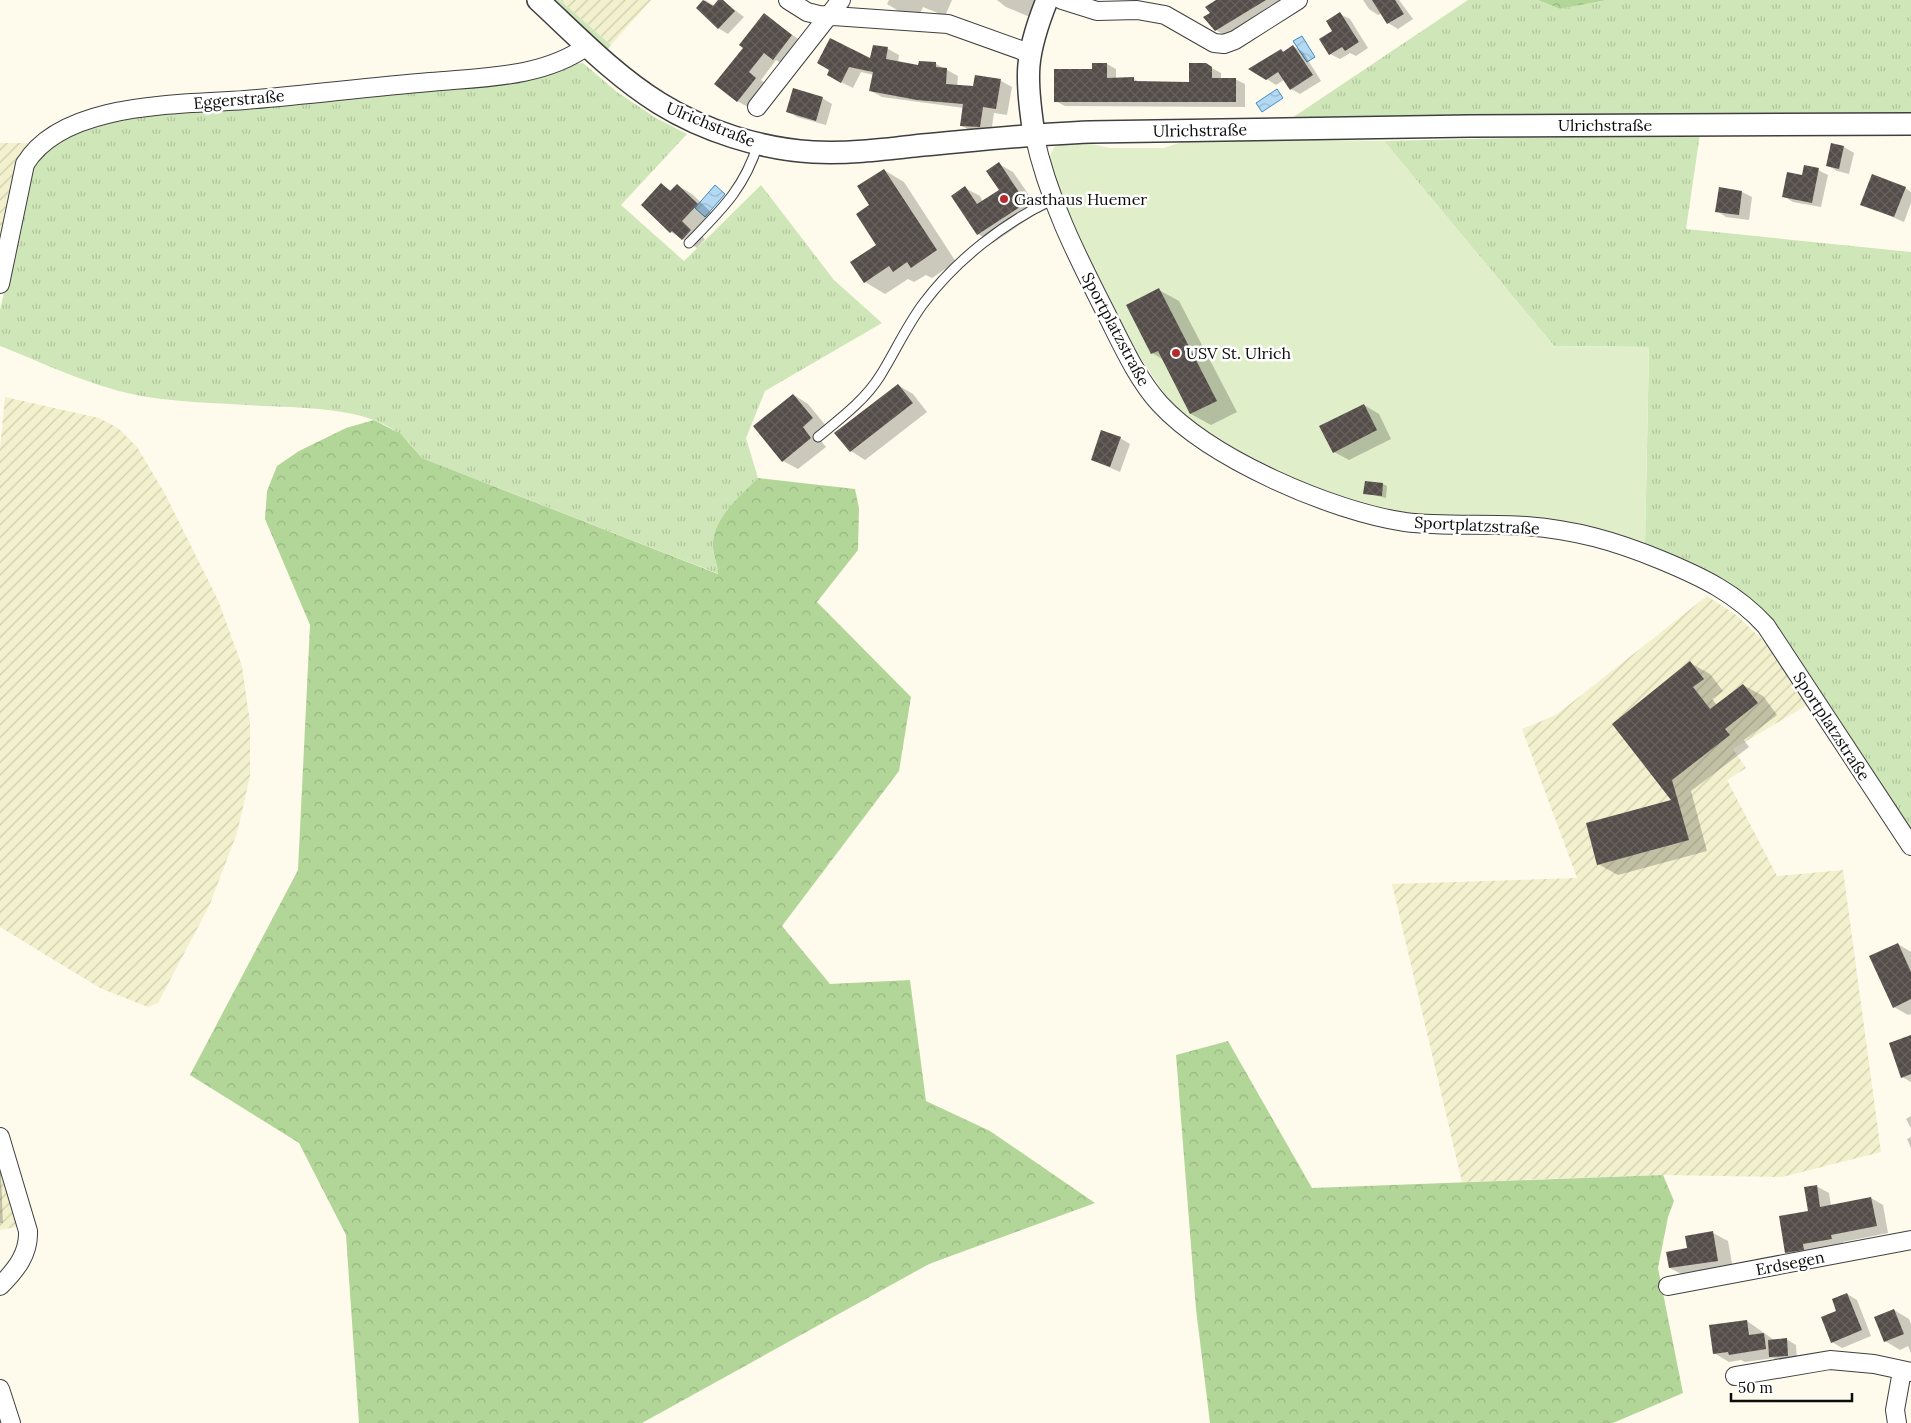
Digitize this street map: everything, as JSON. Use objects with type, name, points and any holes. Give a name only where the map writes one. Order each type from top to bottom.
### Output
[{"type":"street","name":"Ulrichstraße","points":[[538,0],[586,46],[636,88],[661,104],[690,119],[758,144],[813,152],[850,152],[1034,134],[1090,132],[1480,126],[1911,124]]},
{"type":"street","points":[[788,0],[807,12],[828,16],[948,24],[1030,53]]},
{"type":"street","points":[[756,108],[840,0]]},
{"type":"street","points":[[1034,134],[1027,92],[1030,53],[1035,30],[1047,0]]},
{"type":"street","points":[[1062,0],[1097,10],[1137,10],[1165,15],[1214,43],[1224,44],[1235,40],[1298,0]]},
{"type":"street","name":"Eggerstraße","points":[[0,284],[26,164],[34,151],[60,132],[115,113],[155,105],[246,100],[496,76],[565,60],[586,46]]},
{"type":"street","name":"Sportplatzstraße","points":[[1034,134],[1052,200],[1073,248],[1146,387],[1178,421],[1248,467],[1342,507],[1407,522],[1524,526],[1595,535],[1642,552],[1718,585],[1749,607],[1766,626],[1911,846]]},
{"type":"street","points":[[0,1137],[28,1231],[28,1241],[24,1255],[0,1286]]},
{"type":"street","name":"Erdsegen","points":[[1668,1286],[1911,1240]]},
{"type":"street","points":[[1735,1376],[1830,1360],[1874,1364],[1906,1372],[1895,1410],[1897,1423]]},
{"type":"street","points":[[0,1389],[12,1423]]},
{"type":"lane","points":[[689,243],[737,190],[746,177],[758,144]]},
{"type":"lane","points":[[818,437],[867,394],[880,376],[905,329],[938,285],[973,252],[1002,230],[1052,200]]},
{"type":"shaded area","points":[[560,0],[651,0],[611,45]]},
{"type":"shaded area","points":[[0,143],[30,143],[21,165],[0,264]]},
{"type":"shaded area","points":[[5,397],[99,418],[118,428],[137,447],[164,492],[218,600],[242,666],[250,723],[250,776],[237,833],[210,904],[158,1003],[148,1007],[100,988],[0,927],[0,450]]},
{"type":"shaded area","points":[[1707,596],[1736,615],[1773,650],[1807,705],[1733,749],[1746,768],[1727,780],[1777,876],[1843,870],[1881,1152],[1782,1177],[1663,1175],[1462,1182],[1392,884],[1577,878],[1522,729],[1556,715]]},
{"type":"shaded area","points":[[0,1151],[21,1226],[0,1230]]},
{"type":"green space","points":[[550,0],[560,0],[611,45],[606,52]]},
{"type":"green space","points":[[1468,0],[1538,0],[1560,9],[1607,0],[1911,0],[1911,117],[1292,118]]},
{"type":"green space","points":[[1538,0],[1607,0],[1560,9]]},
{"type":"green space","points":[[583,63],[617,92],[656,118],[687,134],[621,205],[684,261],[761,185],[834,280],[882,323],[765,391],[746,438],[758,478],[735,500],[717,527],[713,548],[719,574],[422,458],[401,435],[386,425],[368,418],[348,413],[306,408],[197,402],[147,397],[91,382],[0,346],[0,310],[32,168],[39,157],[69,135],[147,113]]},
{"type":"green space","points":[[1700,134],[1686,229],[1911,252],[1911,832],[1762,611],[1738,590],[1645,545],[1649,347],[1554,346],[1384,141]]},
{"type":"green space","points":[[1193,138],[1384,141],[1554,346],[1649,347],[1645,545],[1397,514],[1325,493],[1249,462],[1174,408],[1133,347],[1072,233],[1048,161],[1054,147],[1073,140],[1110,148],[1164,148]]},
{"type":"green space","points":[[374,420],[401,434],[422,458],[718,574],[713,548],[717,527],[735,500],[758,478],[855,489],[859,508],[858,550],[817,602],[911,697],[899,771],[782,926],[830,984],[910,980],[926,1101],[990,1131],[1095,1203],[929,1264],[642,1423],[359,1423],[346,1235],[299,1143],[190,1075],[298,870],[310,625],[265,519],[267,491],[277,466],[299,451],[346,428]]},
{"type":"green space","points":[[1228,1041],[1312,1188],[1663,1175],[1674,1201],[1668,1217],[1658,1268],[1683,1393],[1613,1423],[1210,1423],[1196,1309],[1176,1055]]},
{"type":"water","points":[[1302,36],[1315,57],[1307,62],[1293,41]]},
{"type":"water","points":[[1277,89],[1283,98],[1262,112],[1256,103]]},
{"type":"water","points":[[715,185],[725,194],[705,217],[695,208]]},
{"type":"building","points":[[703,0],[713,6],[718,0],[723,0],[735,11],[718,29],[696,8]]},
{"type":"building","points":[[1216,0],[1266,0],[1215,31],[1203,17],[1210,13],[1205,7]]},
{"type":"building","points":[[1372,0],[1395,0],[1404,14],[1387,24]]},
{"type":"building","points":[[1340,12],[1359,42],[1345,51],[1342,47],[1329,55],[1319,39],[1332,31],[1326,21]]},
{"type":"building","points":[[764,13],[792,35],[773,60],[764,53],[749,72],[756,78],[737,102],[714,84],[743,48],[739,45]]},
{"type":"building","points":[[830,38],[870,58],[873,45],[888,47],[886,59],[918,65],[919,61],[936,62],[936,67],[947,68],[946,84],[973,86],[975,75],[1001,79],[996,109],[983,107],[980,127],[960,126],[963,104],[917,100],[869,91],[873,72],[849,67],[841,83],[827,75],[829,70],[817,63]]},
{"type":"building","points":[[1293,45],[1313,75],[1290,90],[1278,72],[1266,80],[1248,69],[1281,49],[1283,52]]},
{"type":"building","points":[[1092,63],[1107,63],[1107,78],[1134,77],[1134,81],[1189,82],[1189,63],[1206,63],[1212,67],[1212,78],[1236,78],[1236,102],[1054,102],[1054,69],[1092,69]]},
{"type":"building","points":[[793,88],[823,97],[816,121],[786,112]]},
{"type":"building","points":[[1831,143],[1844,146],[1839,169],[1826,166]]},
{"type":"building","name":"Gasthaus Huemer","points":[[999,162],[1026,203],[977,235],[951,196],[965,186],[977,204],[999,190],[986,171]]},
{"type":"building","points":[[1804,165],[1819,168],[1812,203],[1782,197],[1787,172],[1802,175]]},
{"type":"building","points":[[884,169],[937,250],[911,268],[907,262],[893,272],[889,266],[864,283],[850,262],[876,245],[856,214],[869,205],[857,186]]},
{"type":"building","points":[[1872,174],[1906,187],[1894,217],[1860,205]]},
{"type":"building","points":[[661,183],[670,191],[677,184],[698,204],[682,221],[691,230],[682,240],[672,231],[670,233],[641,205]]},
{"type":"building","points":[[1719,187],[1742,191],[1739,215],[1715,212]]},
{"type":"building","name":"USV St. Ulrich","points":[[1159,288],[1217,401],[1190,414],[1158,351],[1151,354],[1126,305]]},
{"type":"building","points":[[898,384],[913,403],[850,452],[834,433]]},
{"type":"building","points":[[793,394],[813,418],[803,427],[811,438],[782,462],[753,426]]},
{"type":"building","points":[[1364,404],[1377,430],[1333,453],[1319,426]]},
{"type":"building","points":[[1101,430],[1121,437],[1110,467],[1091,460]]},
{"type":"building","points":[[1365,481],[1383,483],[1382,496],[1363,494]]},
{"type":"building","points":[[1690,661],[1704,679],[1693,687],[1710,709],[1743,684],[1758,703],[1725,729],[1730,735],[1672,780],[1689,840],[1597,865],[1586,823],[1671,800],[1612,724]]},
{"type":"building","points":[[1898,943],[1911,972],[1911,999],[1893,1008],[1869,956]]},
{"type":"building","points":[[1911,1035],[1911,1074],[1901,1078],[1889,1043]]},
{"type":"building","points":[[1817,1185],[1820,1207],[1871,1197],[1877,1226],[1831,1235],[1832,1239],[1803,1244],[1804,1250],[1785,1253],[1779,1216],[1808,1211],[1804,1187]]},
{"type":"building","points":[[1713,1231],[1718,1261],[1669,1268],[1666,1252],[1687,1248],[1685,1236]]},
{"type":"building","points":[[1847,1293],[1862,1330],[1831,1343],[1821,1317],[1836,1311],[1832,1299]]},
{"type":"building","points":[[1894,1309],[1904,1334],[1884,1342],[1874,1317]]},
{"type":"building","points":[[1747,1320],[1749,1335],[1764,1333],[1766,1349],[1729,1355],[1728,1352],[1713,1354],[1709,1325]]},
{"type":"building","points":[[1787,1338],[1788,1356],[1769,1357],[1768,1340]]},
{"type":"place","name":"Gasthaus Huemer","points":[[1004,199]]},
{"type":"place","name":"USV St. Ulrich","points":[[1176,353]]}]
